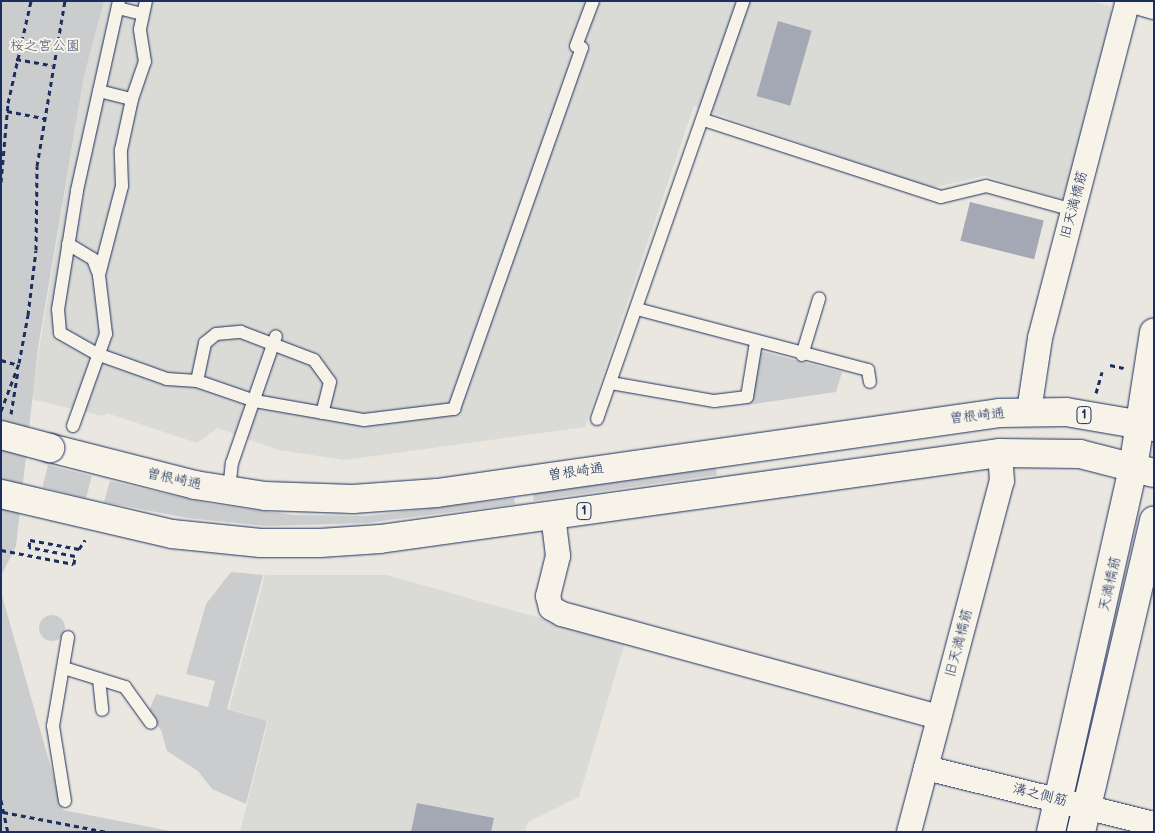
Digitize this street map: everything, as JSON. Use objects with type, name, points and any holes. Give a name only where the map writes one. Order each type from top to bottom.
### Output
[{"type":"main road","name":"天満橋筋","points":[[1051,832],[1143,470],[1154,333]]},
{"type":"main road","name":"曽根崎通","points":[[1,435],[229,490],[297,498],[437,493],[879,426],[1029,411],[1066,412],[1146,426]]},
{"type":"main road","name":"1","points":[[1,494],[172,534],[261,543],[380,539],[1000,453],[1080,454],[1143,470]]},
{"type":"main road","name":"天満橋筋","points":[[1084,819],[1154,520]]},
{"type":"street","name":"旧天満橋筋","points":[[1029,411],[1040,338],[1128,1]]},
{"type":"street","points":[[1133,1],[1154,6]]},
{"type":"street","name":"旧天満橋筋","points":[[909,832],[1002,481],[1000,453]]},
{"type":"street","points":[[553,515],[558,556],[548,596],[551,608],[562,614],[939,717]]},
{"type":"street","name":"溝之側筋","points":[[926,768],[1058,800],[1084,819],[1154,824]]},
{"type":"lane","points":[[99,275],[122,186],[122,150],[132,99],[145,62],[142,14],[146,1]]},
{"type":"lane","points":[[142,14],[118,4],[68,244],[58,309],[60,333],[98,354],[167,379],[197,381],[255,401],[364,420],[454,409],[582,48],[576,46],[593,1]]},
{"type":"lane","points":[[597,420],[704,120],[743,1]]},
{"type":"lane","points":[[99,91],[132,99]]},
{"type":"lane","points":[[704,120],[942,197],[986,186],[1073,210]]},
{"type":"lane","points":[[68,244],[94,259],[108,322],[73,426]]},
{"type":"lane","points":[[802,355],[819,299]]},
{"type":"lane","points":[[637,309],[802,355],[868,370],[870,382]]},
{"type":"lane","points":[[197,381],[204,343],[216,334],[241,332],[274,340],[314,360],[321,367],[330,389],[322,413]]},
{"type":"lane","points":[[229,490],[232,463],[255,401],[274,340]]},
{"type":"lane","points":[[611,383],[714,401],[747,397],[756,342]]},
{"type":"lane","points":[[65,800],[54,726],[68,637]]},
{"type":"lane","points":[[64,668],[125,686],[151,723]]},
{"type":"lane","points":[[99,678],[102,710]]},
{"type":"path","points":[[1,182],[7,111],[16,59],[31,1]]},
{"type":"path","points":[[1,411],[19,363],[28,315],[44,118],[51,65],[65,1]]},
{"type":"path","points":[[16,59],[51,65]]},
{"type":"path","points":[[7,111],[44,118]]},
{"type":"path","points":[[1110,365],[1127,369]]},
{"type":"path","points":[[1096,394],[1102,372]]},
{"type":"path","points":[[1,550],[74,564],[76,556],[29,548],[30,540],[79,549],[84,540]]},
{"type":"path","points":[[1,800],[8,832]]},
{"type":"path","points":[[3,812],[107,832]]},
{"type":"shaded area","points":[[104,1],[1092,1],[1109,6],[1112,12],[1063,199],[985,176],[931,188],[694,106],[585,427],[345,460],[278,450],[218,428],[197,443],[107,413],[102,416],[31,399],[84,76]]},
{"type":"shaded area","points":[[778,21],[812,31],[790,106],[757,96]]},
{"type":"shaded area","points":[[970,202],[1044,220],[1034,259],[960,241]]},
{"type":"shaded area","points":[[265,575],[387,575],[625,642],[579,797],[528,822],[525,832],[240,832],[268,721],[229,709]]},
{"type":"shaded area","points":[[417,803],[494,818],[491,832],[411,832]]},
{"type":"green space","name":"桜之宮公園","points":[[1,1],[104,1],[84,76],[38,348],[16,546],[1,576]]},
{"type":"green space","points":[[756,350],[842,372],[836,392],[747,405]]},
{"type":"green space","points":[[48,465],[92,476],[86,498],[42,487]]},
{"type":"green space","points":[[716,468],[717,475],[534,501],[533,494]]},
{"type":"green space","points":[[110,481],[211,504],[294,515],[366,516],[514,498],[515,504],[366,523],[267,526],[187,518],[104,502]]},
{"type":"green space","points":[[231,572],[263,575],[227,709],[267,721],[246,804],[212,789],[198,771],[167,751],[161,730],[148,713],[156,694],[208,707],[215,681],[186,674],[206,604]]},
{"type":"green space","points":[[1,592],[63,810],[175,832],[1,832]]},
{"type":"green space","points":[[52,615],[61,619],[65,628],[61,637],[52,641],[43,637],[39,628],[43,619]]}]
